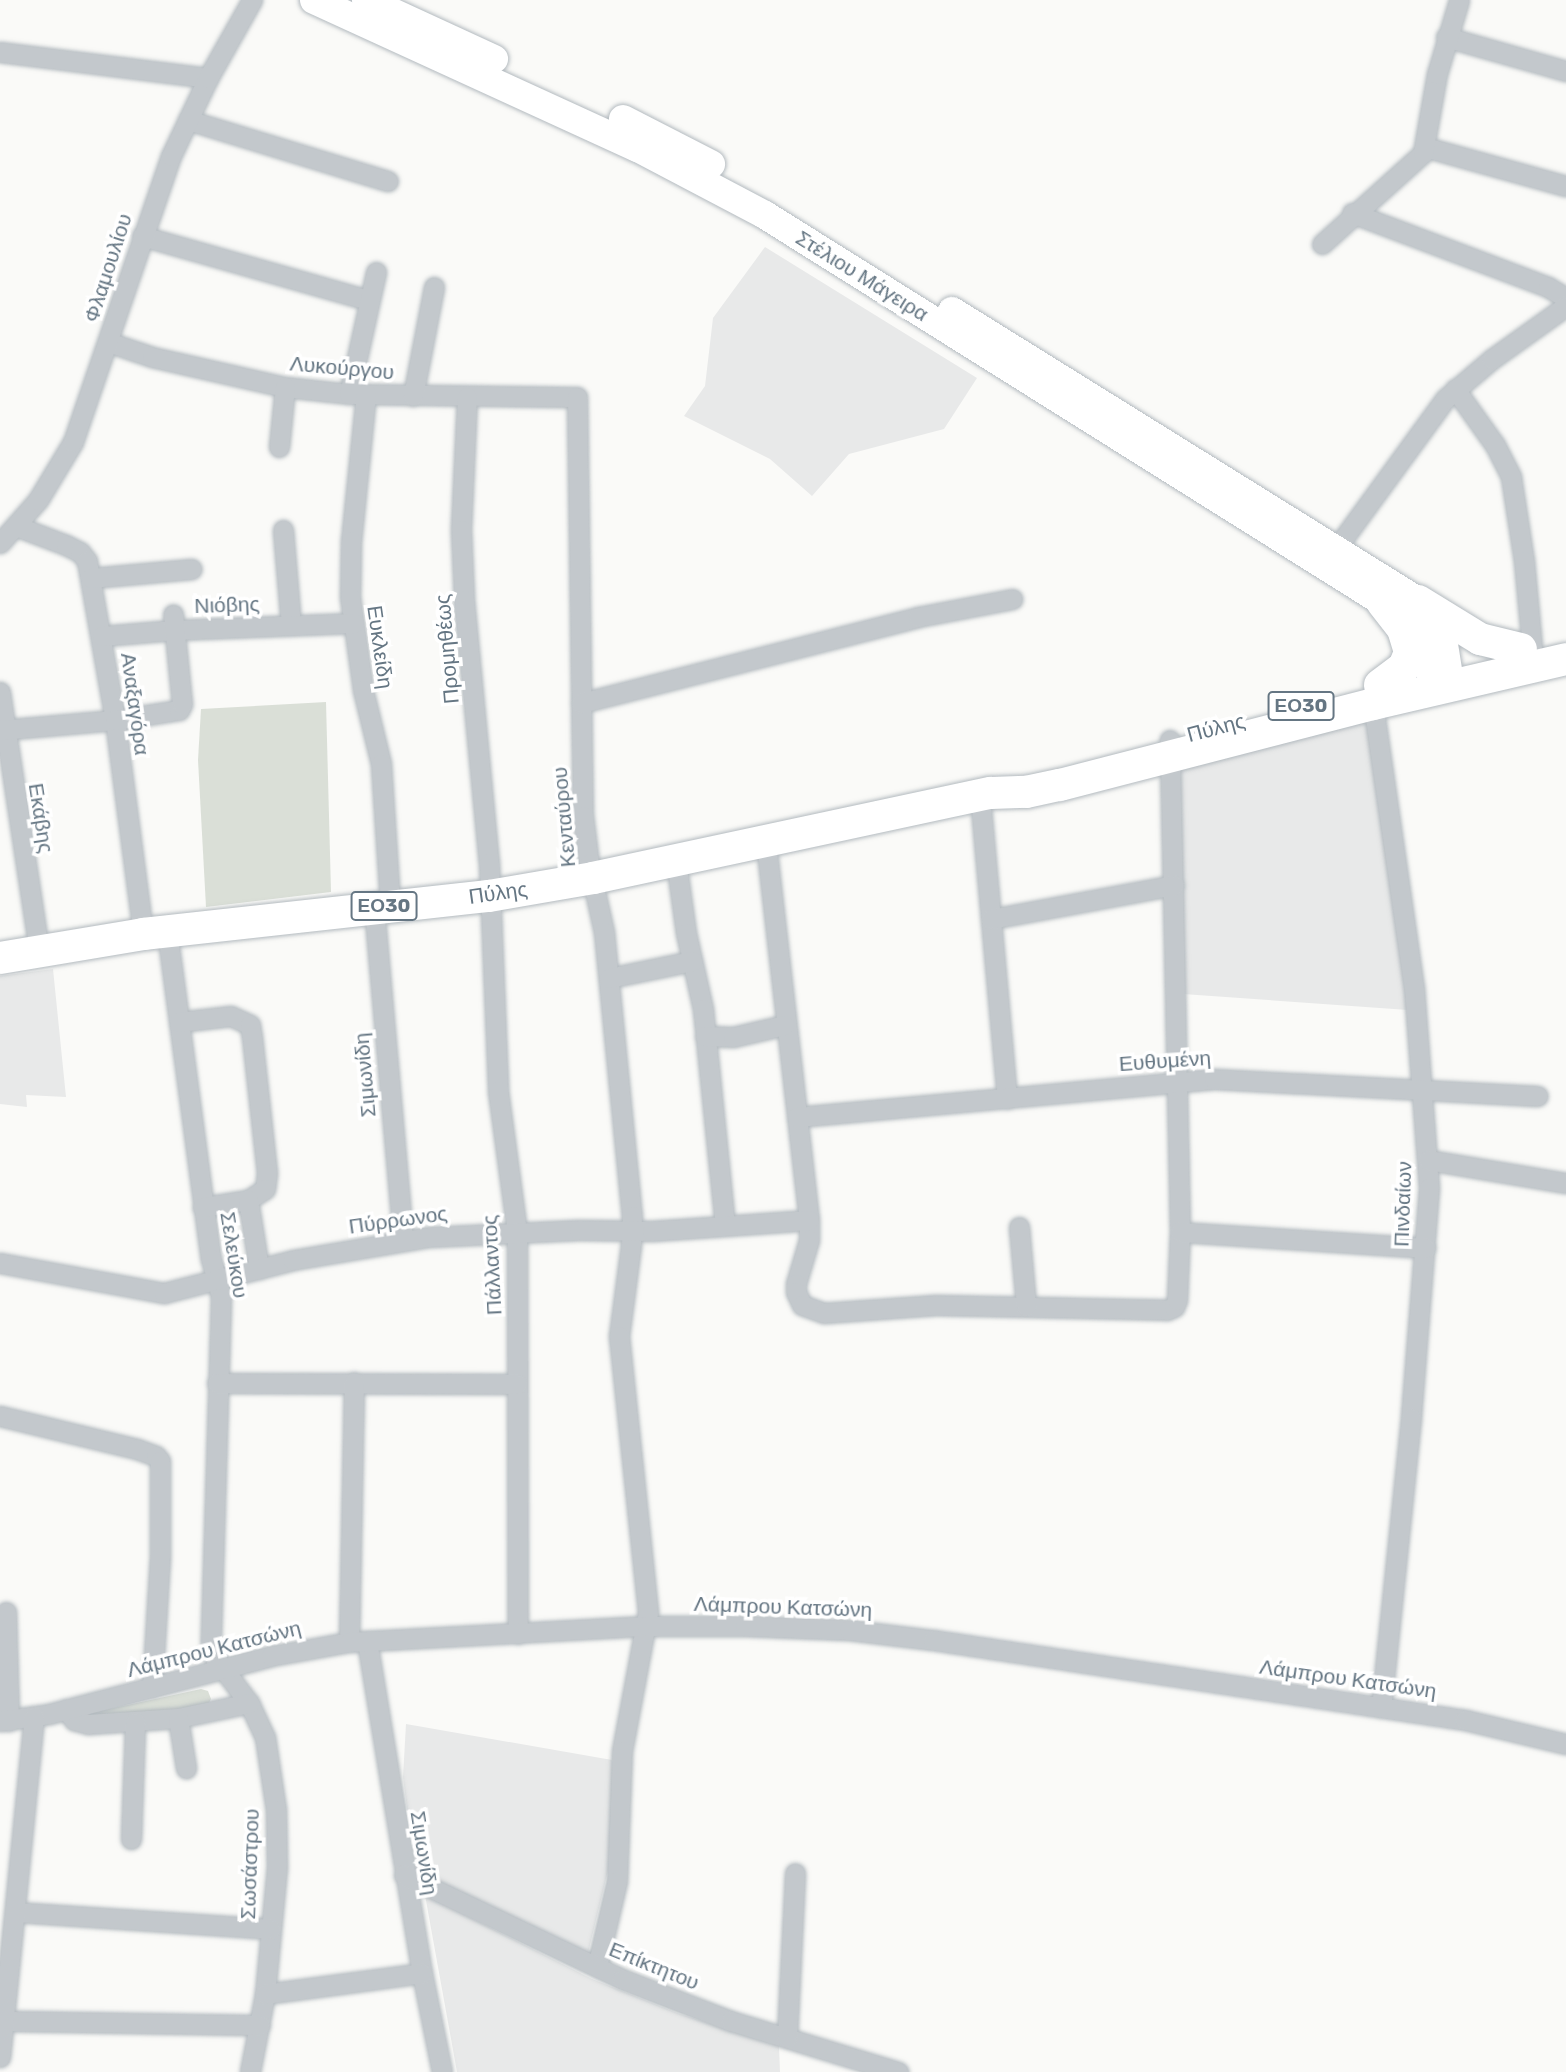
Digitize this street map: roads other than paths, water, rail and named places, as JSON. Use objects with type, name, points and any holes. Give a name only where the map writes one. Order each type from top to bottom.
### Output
[{"type":"main road","name":"Στέλιου Μάγειρα","points":[[314,0],[615,137],[736,199],[1405,616],[1417,628],[1441,679]]},
{"type":"main road","name":"Στέλιου Μάγειρα","points":[[366,0],[670,142],[750,186],[1418,601]]},
{"type":"main road","points":[[1418,601],[1480,639],[1526,648]]},
{"type":"main road","points":[[1418,601],[1442,632],[1441,679]]},
{"type":"main road","points":[[1377,695],[1402,670],[1408,662],[1410,652],[1403,629],[1382,603]]},
{"type":"main road","name":"Πύλης","points":[[1441,679],[1526,648],[1566,639]]},
{"type":"main road","name":"Πύλης","points":[[0,958],[155,933],[489,896],[593,878],[985,795],[1022,777],[1170,749],[1441,679],[1566,659]]},
{"type":"street","name":"Φλαμουλίου","points":[[0,543],[48,486],[73,442],[142,236],[188,120],[251,0]]},
{"type":"street","points":[[1322,244],[1352,213],[1413,164],[1425,147],[1425,128],[1459,0]]},
{"type":"street","points":[[1447,37],[1566,71]]},
{"type":"street","points":[[0,52],[208,78]]},
{"type":"street","points":[[188,120],[388,181]]},
{"type":"street","points":[[1425,147],[1566,186]]},
{"type":"street","points":[[1335,550],[1426,422],[1455,390],[1566,306],[1548,287],[1352,213]]},
{"type":"street","points":[[142,236],[368,300]]},
{"type":"street","name":"Ευκλείδη","points":[[376,272],[368,300],[357,394],[349,587],[367,712],[381,764],[382,906]]},
{"type":"street","points":[[413,396],[434,287]]},
{"type":"street","name":"Λυκούργου","points":[[108,342],[152,357],[285,387],[413,396],[577,397]]},
{"type":"street","points":[[279,447],[285,387]]},
{"type":"street","points":[[1455,390],[1495,445],[1511,477],[1524,561],[1526,648]]},
{"type":"street","name":"Προμηθέως","points":[[467,397],[461,530],[464,600],[483,781],[489,896]]},
{"type":"street","name":"Κενταύρου","points":[[577,397],[583,816],[604,932],[624,1121],[632,1231],[619,1336],[647,1594],[647,1626],[633,1685],[622,1751],[617,1881],[597,1967]]},
{"type":"street","name":"Αναξαγόρα","points":[[16,526],[80,552],[87,561],[155,933]]},
{"type":"street","points":[[284,530],[292,625]]},
{"type":"street","points":[[91,578],[192,569]]},
{"type":"street","points":[[581,703],[918,617],[1012,599]]},
{"type":"street","points":[[2,730],[115,720],[179,710],[181,704],[174,622]]},
{"type":"street","name":"Νιόβης","points":[[102,636],[174,622],[292,625],[354,623]]},
{"type":"street","name":"Εκάβης","points":[[0,692],[2,730],[38,951]]},
{"type":"street","name":"Πινδαίων","points":[[1377,695],[1403,908],[1428,1160],[1425,1248],[1381,1707]]},
{"type":"street","points":[[766,843],[809,1220],[809,1240],[796,1292],[806,1308],[824,1313],[894,1306],[1171,1309],[1178,1293],[1180,1232],[1170,749]]},
{"type":"street","points":[[985,795],[991,919],[1007,1099]]},
{"type":"street","points":[[676,861],[692,961],[703,1009],[725,1226]]},
{"type":"street","points":[[991,919],[1174,885]]},
{"type":"street","name":"Πάλλαντος","points":[[489,896],[498,1091],[517,1232],[518,1634]]},
{"type":"street","name":"Σιμωνίδη","points":[[382,906],[403,1240]]},
{"type":"street","name":"Σελεύκου","points":[[155,933],[179,1022],[203,1207],[221,1303],[211,1642],[222,1670]]},
{"type":"street","points":[[608,978],[692,961]]},
{"type":"street","points":[[179,1022],[231,1016],[250,1025],[267,1173],[265,1189],[248,1200],[203,1207]]},
{"type":"street","points":[[705,1036],[733,1037],[785,1025]]},
{"type":"street","name":"Ευθυμένη","points":[[797,1117],[1177,1081],[1243,1079],[1538,1096]]},
{"type":"street","points":[[1428,1160],[1566,1183]]},
{"type":"street","points":[[248,1200],[259,1269]]},
{"type":"street","name":"Πύρρωνος","points":[[0,1263],[158,1294],[259,1269],[403,1240],[517,1232],[632,1231],[809,1220]]},
{"type":"street","points":[[1018,1227],[1026,1306]]},
{"type":"street","points":[[1180,1232],[1425,1248]]},
{"type":"street","name":"Σιμωνίδη","points":[[354,1382],[358,1641],[442,2072]]},
{"type":"street","points":[[218,1383],[517,1384]]},
{"type":"street","points":[[0,1416],[136,1449],[156,1456],[160,1461],[160,1557],[152,1688]]},
{"type":"street","points":[[4,1721],[6,1612]]},
{"type":"street","name":"Λάμπρου Κατσώνη","points":[[4,1721],[34,1717],[286,1653],[358,1641],[647,1626],[745,1626],[883,1633],[1465,1720],[1566,1744]]},
{"type":"street","name":"Σωσάστρου","points":[[222,1670],[249,1703],[265,1737],[273,1774],[277,1867],[265,1994],[250,2072]]},
{"type":"street","points":[[66,1709],[74,1720],[83,1723],[135,1722],[178,1718],[249,1703]]},
{"type":"street","points":[[0,2057],[34,1717]]},
{"type":"street","points":[[178,1718],[186,1768]]},
{"type":"street","points":[[131,1839],[135,1722]]},
{"type":"street","points":[[787,2037],[795,1873]]},
{"type":"street","name":"Επίκτητου","points":[[404,1875],[597,1967],[731,2021],[898,2072]]},
{"type":"street","points":[[15,1912],[270,1929]]},
{"type":"street","points":[[265,1994],[422,1973]]},
{"type":"street","points":[[4,2021],[260,2025]]}]
